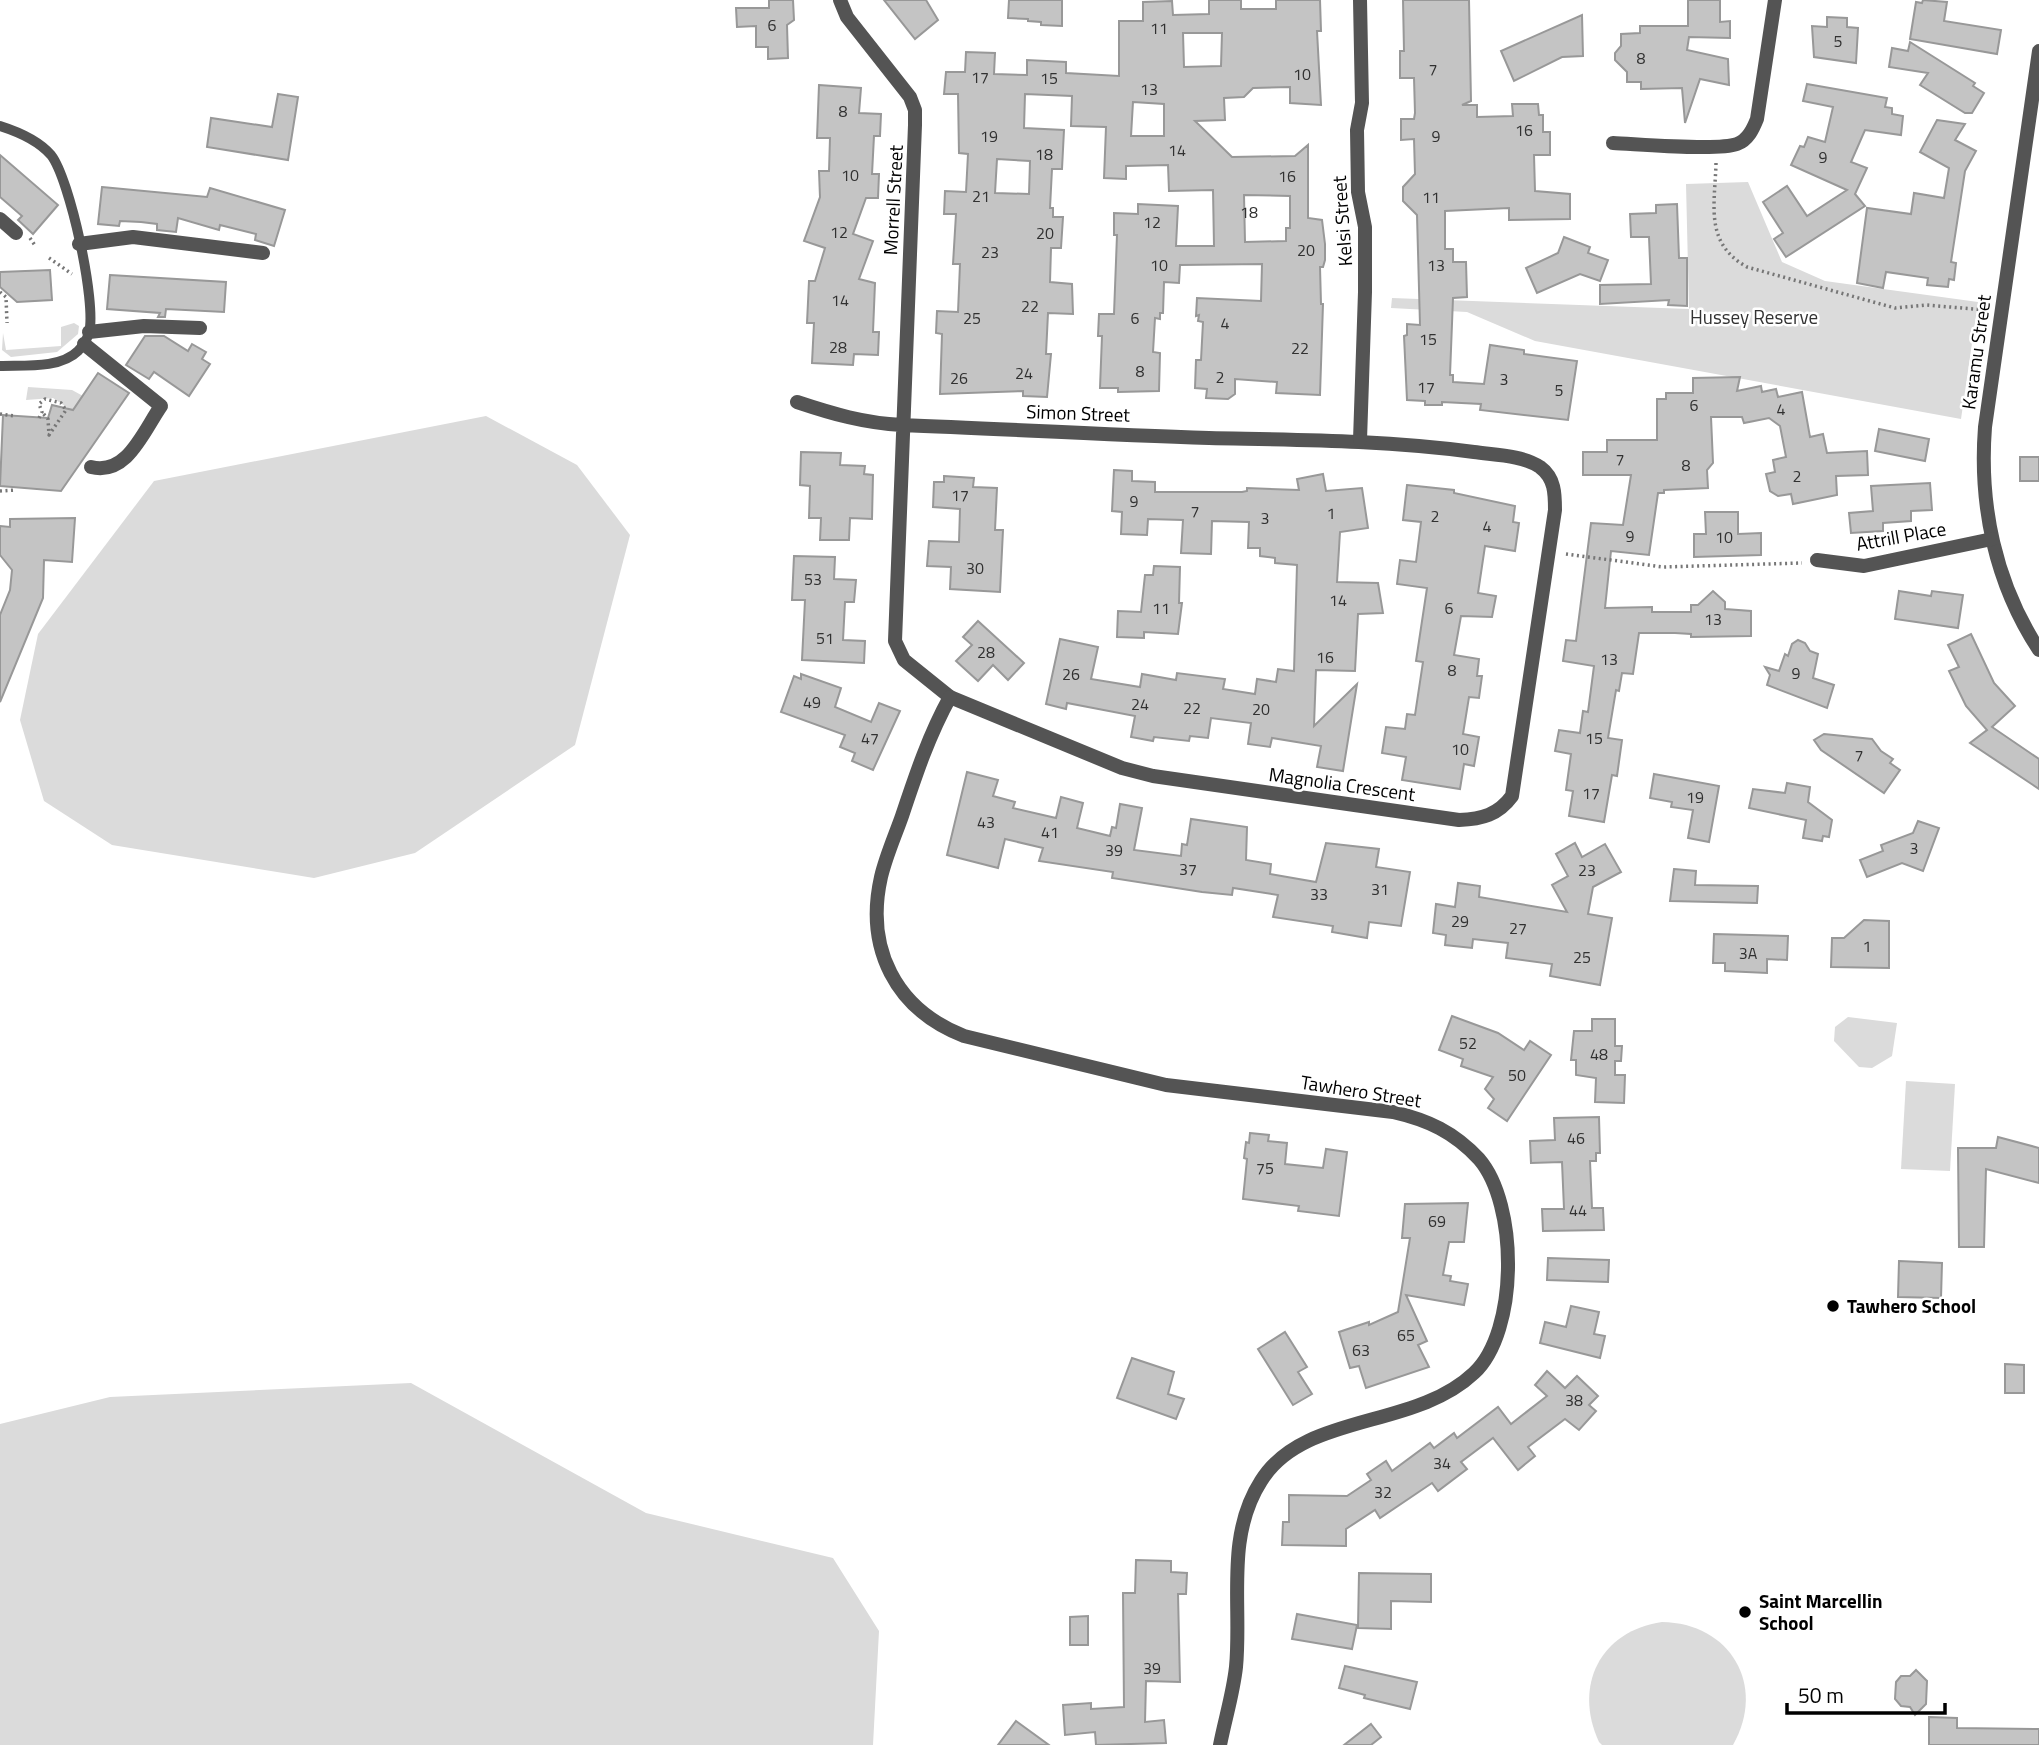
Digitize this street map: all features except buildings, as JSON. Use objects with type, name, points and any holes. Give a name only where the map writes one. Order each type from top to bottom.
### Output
[{"type":"street","name":"Morrell Street","points":[[840,0],[847,17],[910,97],[915,110],[902,425]]},
{"type":"street","name":"Kelsi Street","points":[[1360,0],[1362,103],[1357,130],[1358,192],[1365,227],[1366,292],[1360,440]]},
{"type":"street","points":[[1614,143],[1716,146],[1737,144],[1750,134],[1757,119],[1774,0]]},
{"type":"street","name":"Karamu Street","points":[[2039,51],[2035,104],[2002,313],[1982,465],[1992,538],[2018,613],[2039,650]]},
{"type":"street","points":[[0,219],[16,233]]},
{"type":"street","points":[[79,244],[133,237],[263,253]]},
{"type":"street","points":[[86,338],[144,326],[200,328]]},
{"type":"street","points":[[86,338],[160,406],[124,461],[108,469],[91,467]]},
{"type":"street","name":"Simon Street","points":[[797,402],[862,422],[902,425],[1211,438],[1360,440]]},
{"type":"street","name":"Magnolia Crescent","points":[[902,425],[895,641],[904,660],[950,697],[1137,773],[1459,820],[1476,819],[1503,808],[1517,783],[1550,551],[1555,491],[1549,477],[1540,468],[1506,456],[1400,442],[1360,440]]},
{"type":"street","name":"Attrill Place","points":[[1817,560],[1864,566],[1992,538]]},
{"type":"street","name":"Tawhero Street","points":[[950,697],[925,747],[881,876],[877,908],[877,935],[884,960],[900,989],[921,1014],[941,1027],[964,1036],[1166,1085],[1393,1112],[1424,1119],[1451,1133],[1481,1161],[1499,1194],[1506,1229],[1506,1301],[1497,1338],[1475,1373],[1429,1405],[1323,1434],[1278,1461],[1261,1480],[1246,1510],[1237,1546],[1236,1665],[1220,1745]]},
{"type":"lane","points":[[0,126],[41,145],[61,170],[84,275],[86,338],[63,360],[0,366]]},
{"type":"path","points":[[1716,146],[1717,233],[1733,260],[1747,268],[1895,308],[1962,306],[2002,313]]},
{"type":"path","points":[[49,258],[55,260],[67,272],[84,275]]},
{"type":"path","points":[[0,292],[6,297],[7,323]]},
{"type":"path","points":[[39,418],[42,412],[39,404],[45,399],[61,403],[66,410],[49,435],[48,419],[42,412]]},
{"type":"path","points":[[0,414],[15,416]]},
{"type":"path","points":[[0,491],[16,490]]},
{"type":"path","points":[[1550,551],[1663,567],[1785,565],[1817,560]]},
{"type":"green space","name":"Hussey Reserve","points":[[1748,182],[1782,262],[1825,281],[1978,302],[1961,419],[1535,341],[1467,312],[1391,308],[1392,298],[1689,309],[1686,184]]},
{"type":"green space","points":[[74,323],[79,326],[78,334],[57,352],[11,357],[2,350],[3,333],[6,350],[61,346],[61,327]]},
{"type":"green space","points":[[28,387],[72,390],[83,396],[43,452],[43,416],[46,418],[47,435],[68,412],[68,408],[53,398],[26,400]]},
{"type":"green space","points":[[486,416],[577,465],[630,535],[575,745],[415,853],[314,878],[112,845],[44,801],[20,720],[38,634],[154,481]]},
{"type":"green space","points":[[1848,1017],[1897,1023],[1892,1056],[1872,1068],[1859,1067],[1834,1041],[1835,1027]]},
{"type":"green space","points":[[1906,1081],[1955,1084],[1950,1171],[1901,1169]]},
{"type":"green space","points":[[411,1383],[646,1513],[833,1558],[879,1631],[873,1745],[0,1745],[0,1424],[110,1397]]},
{"type":"green space","points":[[1662,1622],[1686,1625],[1707,1633],[1736,1661],[1743,1680],[1746,1701],[1742,1723],[1733,1745],[1602,1745],[1599,1742],[1589,1701],[1597,1664],[1608,1649],[1622,1637],[1640,1627]]},
{"type":"place","name":"Tawhero School","points":[[1833,1306]]},
{"type":"place","name":"Saint Marcellin School","points":[[1745,1612]]}]
